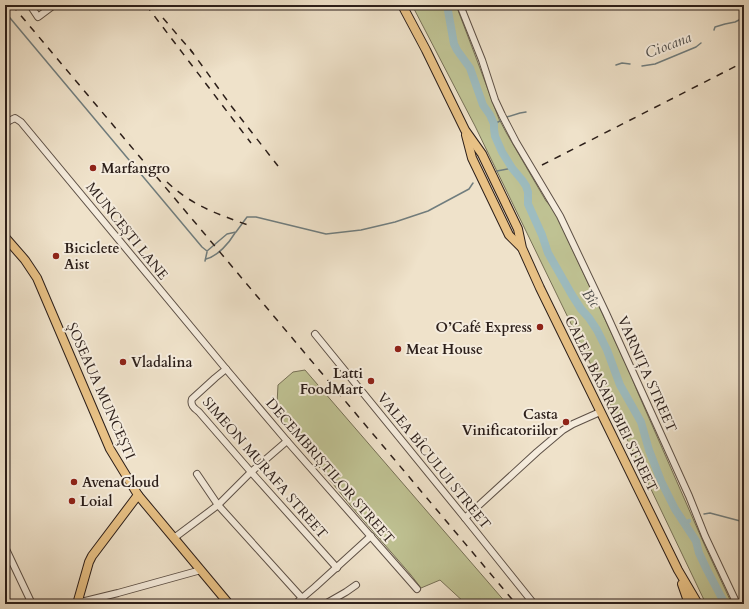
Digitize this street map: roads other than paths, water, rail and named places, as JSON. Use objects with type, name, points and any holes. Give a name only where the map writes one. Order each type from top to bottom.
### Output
[{"type":"main road","name":"CALEA BASARABIEI STREET","points":[[402,5],[465,130],[482,154],[518,230],[522,248],[540,288],[678,570],[698,604]]},
{"type":"main road","name":"CALEA BASARABIEI STREET","points":[[465,130],[472,158],[509,234],[522,248]]},
{"type":"main road","points":[[472,158],[476,155],[482,154]]},
{"type":"main road","points":[[501,216],[506,217],[510,213]]},
{"type":"main road","name":"ȘOSEAUA MUNCEȘTI","points":[[5,237],[25,260],[37,278],[110,449],[138,495],[230,604]]},
{"type":"main road","points":[[78,604],[92,556],[138,495]]},
{"type":"main road","name":"CALEA BASARABIEI STREET","points":[[678,570],[689,604]]},
{"type":"street","points":[[30,5],[38,17],[54,5]]},
{"type":"street","name":"VARNIȚA STREET","points":[[460,5],[506,124],[560,216],[610,320],[686,489],[705,536],[737,604]]},
{"type":"street","name":"MUNCEȘTI LANE","points":[[5,123],[15,118],[22,122],[226,369]]},
{"type":"street","name":"VALEA BÎCULUI STREET","points":[[315,334],[534,604]]},
{"type":"street","name":"DECEMBRIȘTILOR STREET","points":[[226,369],[417,589]]},
{"type":"street","name":"SIMEON MURAFA STREET","points":[[226,369],[192,399],[191,404],[337,568]]},
{"type":"street","points":[[465,518],[563,430],[600,412]]},
{"type":"street","points":[[174,538],[218,505],[251,472],[287,441]]},
{"type":"street","points":[[197,474],[218,505],[302,598]]},
{"type":"street","points":[[295,604],[371,536]]},
{"type":"street","points":[[5,547],[32,604]]},
{"type":"street","points":[[78,604],[201,570]]},
{"type":"street","points":[[325,604],[356,585]]},
{"type":"waterway","name":"Bîc","points":[[447,5],[454,44],[470,68],[483,105],[494,124],[495,136],[502,152],[526,186],[528,192],[528,204],[542,235],[548,253],[572,295],[597,330],[607,350],[620,385],[641,422],[649,450],[661,481],[675,509],[696,541],[699,553],[725,604]]},
{"type":"waterway","points":[[5,12],[202,247],[207,251],[227,234],[236,232],[247,217],[256,217],[326,234],[361,230],[395,222],[428,211],[469,189],[473,183]]},
{"type":"waterway","name":"Ciocana","points":[[714,30],[715,27],[741,19],[744,20]]},
{"type":"waterway","name":"Ciocana","points":[[642,66],[655,64],[696,47],[701,43]]},
{"type":"waterway","name":"Ciocana","points":[[616,65],[622,63],[630,64]]},
{"type":"waterway","name":"Ciocana","points":[[507,117],[526,112]]},
{"type":"waterway","name":"Ciocana","points":[[494,124],[500,121]]},
{"type":"waterway","points":[[497,171],[512,168]]},
{"type":"waterway","points":[[206,259],[223,249],[235,233]]},
{"type":"waterway","points":[[205,261],[207,252]]},
{"type":"waterway","points":[[704,514],[710,513],[744,522]]},
{"type":"waterway","name":"Bîc","points":[[685,523],[689,521]]},
{"type":"railway","points":[[12,5],[516,604]]},
{"type":"railway","points":[[146,5],[251,143]]},
{"type":"railway","points":[[163,18],[193,53]]},
{"type":"railway","points":[[190,49],[232,107],[278,166]]},
{"type":"railway","points":[[542,165],[744,62]]},
{"type":"railway","points":[[167,182],[195,203],[215,213],[248,225]]},
{"type":"place","name":"Marfangro","points":[[93,168]]},
{"type":"place","name":"Biciclete Aist","points":[[56,256]]},
{"type":"place","name":"O’Café Express","points":[[540,327]]},
{"type":"place","name":"Meat House","points":[[398,349]]},
{"type":"place","name":"Vladalina","points":[[123,362]]},
{"type":"place","name":"Latti FoodMart","points":[[371,381]]},
{"type":"place","name":"Casta Vinificatoriilor","points":[[566,422]]},
{"type":"place","name":"AvenaCloud","points":[[74,482]]},
{"type":"place","name":"Loial","points":[[72,501]]}]
